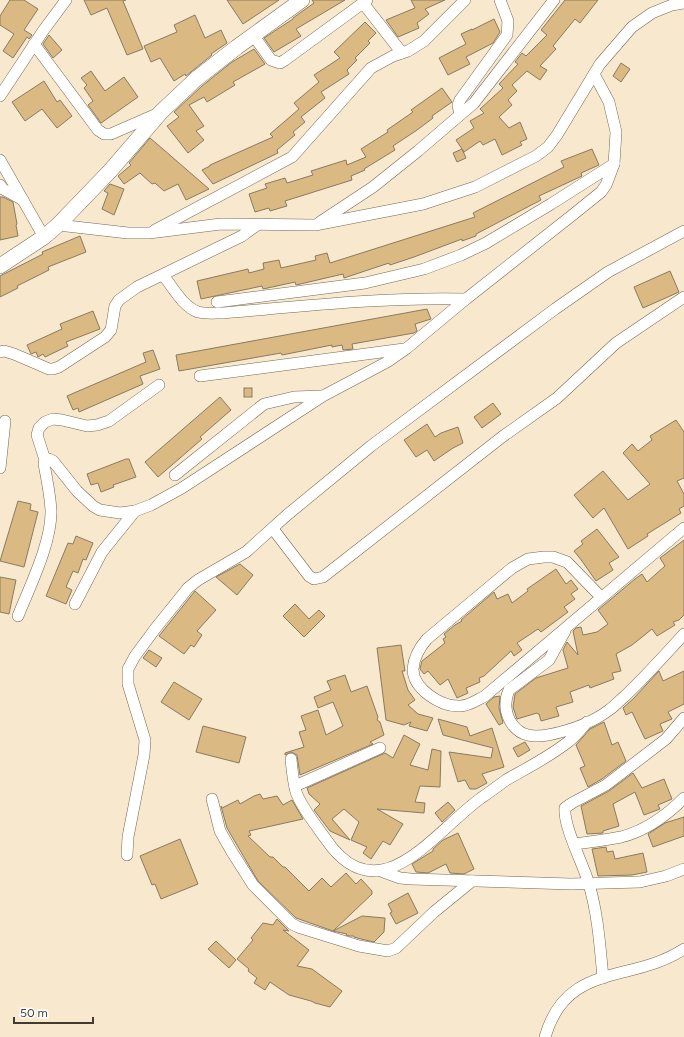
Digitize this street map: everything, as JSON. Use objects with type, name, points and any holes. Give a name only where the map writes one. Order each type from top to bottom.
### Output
[{"type":"street","points":[[0,96],[34,44],[66,0]]},
{"type":"street","points":[[0,266],[44,237],[58,225],[110,170],[161,112],[196,79],[253,35],[302,0]]},
{"type":"street","points":[[149,233],[292,157],[371,68],[408,51],[424,41],[464,0]]},
{"type":"street","points":[[460,115],[458,105],[460,100],[507,35],[508,21],[500,0]]},
{"type":"street","points":[[315,225],[373,187],[474,102],[554,0]]},
{"type":"street","points":[[253,35],[271,60],[280,63],[365,1],[402,53]]},
{"type":"street","points":[[58,225],[128,233],[149,233],[221,224],[315,225],[423,204],[475,187],[536,156],[548,147],[557,135],[600,64],[632,27],[652,13],[672,5],[684,3]]},
{"type":"street","points":[[34,44],[98,130],[104,134],[111,134],[161,112]]},
{"type":"street","points":[[45,460],[48,459],[53,461],[88,502],[100,510],[120,513],[135,511],[150,505],[182,488],[323,396],[387,362],[407,348],[466,298],[601,192],[606,185],[614,164],[616,132],[609,102],[594,74]]},
{"type":"street","points":[[0,160],[44,237]]},
{"type":"street","points":[[217,302],[364,283],[424,269],[461,255],[486,243],[614,164]]},
{"type":"street","points":[[0,185],[23,200]]},
{"type":"street","points":[[0,352],[4,351],[14,354],[49,369],[59,367],[105,337],[111,330],[116,306],[123,297],[137,287],[242,236],[257,225]]},
{"type":"street","points":[[127,855],[128,838],[144,755],[145,740],[128,684],[128,669],[143,645],[188,588],[198,580],[246,552],[287,515],[371,446],[555,309],[608,272],[684,231]]},
{"type":"street","points":[[0,255],[19,254]]},
{"type":"street","points":[[163,275],[186,304],[191,308],[204,313],[223,313],[344,302],[466,298]]},
{"type":"street","points":[[273,529],[309,576],[314,579],[323,577],[502,437],[557,398],[616,343],[684,297]]},
{"type":"street","points":[[200,376],[407,348]]},
{"type":"street","points":[[18,616],[43,555],[51,511],[44,464],[45,460],[37,435],[39,428],[45,422],[56,419],[87,426],[103,424],[159,385]]},
{"type":"street","points":[[175,474],[264,404],[294,397],[323,396]]},
{"type":"street","points":[[0,468],[5,421]]},
{"type":"street","points":[[75,604],[102,552],[135,511]]},
{"type":"street","points":[[601,597],[568,562],[553,557],[528,559],[512,568],[427,639],[419,649],[414,663],[414,673],[422,688],[435,699],[453,705],[460,706],[469,704],[485,696],[566,626],[601,597],[684,528]]},
{"type":"street","points":[[566,626],[549,660],[509,690],[507,695],[506,711],[512,724],[526,735],[532,736],[559,733],[579,727],[609,710],[645,677],[684,634]]},
{"type":"street","points":[[603,978],[597,922],[589,884],[574,844],[565,812],[567,807],[612,781],[666,739],[684,718]]},
{"type":"street","points":[[291,759],[295,786],[302,804],[329,844],[351,865],[374,872],[400,864],[422,848],[475,803],[504,781],[555,752],[569,742],[586,722]]},
{"type":"street","points":[[295,786],[380,748]]},
{"type":"street","points":[[574,844],[622,836],[645,828],[674,808],[684,798]]},
{"type":"street","points":[[212,799],[220,831],[240,865],[265,898],[298,928],[359,946],[388,951],[396,948],[434,912],[472,881]]},
{"type":"street","points":[[381,871],[400,878],[589,884],[640,882],[666,876],[684,869]]},
{"type":"street","points":[[545,1037],[552,1017],[559,1006],[568,995],[585,983],[650,965],[673,956],[684,949]]},
{"type":"building","points":[[10,0],[24,0],[38,9],[24,30],[32,35],[29,39],[27,37],[13,58],[3,51],[14,34],[0,25],[0,16]]},
{"type":"building","points":[[84,0],[126,0],[123,1],[143,49],[127,55],[107,8],[91,15]]},
{"type":"building","points":[[227,0],[279,0],[243,24]]},
{"type":"building","points":[[312,0],[345,0],[296,29],[301,36],[274,52],[264,38],[314,3]]},
{"type":"building","points":[[411,0],[445,0],[425,9],[429,14],[417,23],[419,28],[398,37],[386,20],[415,8]]},
{"type":"building","points":[[565,0],[598,0],[580,23],[575,19],[553,46],[556,49],[540,66],[547,70],[540,80],[527,71],[512,85],[517,91],[508,100],[512,105],[499,117],[509,128],[520,122],[527,139],[520,142],[522,145],[502,155],[495,139],[483,145],[480,141],[464,152],[456,140],[474,128],[470,121],[484,113],[480,109],[503,88],[499,84],[518,64],[515,62],[522,53],[526,56],[547,35],[541,30]]},
{"type":"building","points":[[195,15],[205,38],[221,30],[227,43],[211,54],[212,55],[186,76],[185,74],[174,81],[160,58],[151,62],[144,46],[177,32],[174,25]]},
{"type":"building","points":[[494,19],[500,32],[493,43],[466,57],[470,64],[448,75],[439,58],[466,44],[461,34]]},
{"type":"building","points":[[365,22],[376,33],[368,41],[370,43],[355,58],[357,60],[347,70],[349,74],[321,92],[325,98],[301,117],[305,122],[293,132],[295,135],[277,150],[278,153],[213,184],[202,170],[273,137],[270,134],[299,109],[294,103],[319,82],[314,75],[340,58],[334,52]]},
{"type":"building","points":[[49,35],[62,50],[53,58],[43,44]]},
{"type":"building","points":[[254,49],[265,64],[233,82],[235,85],[207,102],[204,97],[189,105],[204,126],[196,131],[204,140],[188,153],[167,126],[179,117],[174,112],[202,86],[232,62]]},
{"type":"building","points":[[621,63],[630,69],[621,82],[613,76]]},
{"type":"building","points":[[91,71],[105,91],[124,77],[138,97],[101,123],[88,105],[93,101],[84,88],[87,85],[81,78]]},
{"type":"building","points":[[44,81],[57,102],[60,100],[72,116],[57,128],[42,109],[25,121],[12,102]]},
{"type":"building","points":[[442,88],[452,102],[432,116],[433,118],[417,130],[393,146],[395,150],[364,169],[365,170],[351,176],[352,180],[285,201],[287,206],[270,211],[269,208],[255,212],[249,194],[267,188],[265,184],[285,178],[287,183],[313,175],[311,171],[346,160],[347,165],[366,157],[361,149],[388,132],[387,130],[413,112],[411,110]]},
{"type":"building","points":[[150,138],[209,189],[186,200],[178,184],[164,191],[155,183],[152,184],[140,173],[124,184],[118,176],[131,165],[129,163]]},
{"type":"building","points":[[462,149],[466,158],[457,162],[453,153]]},
{"type":"building","points":[[592,149],[599,165],[581,173],[582,176],[539,196],[541,200],[476,234],[476,236],[462,241],[462,239],[390,265],[389,263],[344,278],[343,274],[296,285],[295,282],[263,289],[262,286],[201,299],[197,281],[248,269],[249,273],[264,269],[263,263],[279,260],[281,268],[316,260],[315,256],[327,253],[330,263],[475,217],[473,213],[564,167],[561,161]]},
{"type":"building","points":[[110,184],[124,189],[114,215],[102,209],[108,193],[104,191]]},
{"type":"building","points":[[0,197],[13,202],[18,236],[0,240]]},
{"type":"building","points":[[80,236],[86,252],[48,267],[49,270],[17,286],[18,288],[0,297],[0,276],[43,254],[42,252]]},
{"type":"building","points":[[670,271],[679,292],[643,308],[634,287]]},
{"type":"building","points":[[427,309],[431,319],[415,324],[417,331],[414,333],[352,344],[353,349],[343,350],[342,345],[332,347],[332,345],[282,355],[281,353],[179,371],[176,355]]},
{"type":"building","points":[[93,311],[100,329],[66,342],[68,346],[45,357],[43,354],[38,357],[36,352],[31,354],[27,345],[62,329],[60,324]]},
{"type":"building","points":[[153,350],[160,369],[140,376],[143,384],[79,412],[78,408],[73,410],[67,396],[146,362],[143,353]]},
{"type":"building","points":[[244,388],[252,388],[252,397],[244,397]]},
{"type":"building","points":[[220,397],[231,410],[200,437],[202,439],[158,477],[145,462]]},
{"type":"building","points":[[493,403],[501,414],[482,428],[474,417]]},
{"type":"building","points":[[676,420],[684,432],[684,478],[677,481],[684,494],[684,506],[679,509],[681,513],[647,534],[648,536],[628,549],[604,508],[593,518],[574,495],[603,471],[628,500],[650,484],[623,453],[632,444],[638,451],[652,440],[650,436]]},
{"type":"building","points":[[427,424],[435,437],[441,433],[458,427],[463,443],[434,461],[427,450],[416,457],[404,440]]},
{"type":"building","points":[[129,459],[136,477],[113,485],[114,487],[101,492],[98,483],[91,485],[87,474]]},
{"type":"building","points":[[18,501],[31,504],[30,510],[38,512],[24,567],[0,561]]},
{"type":"building","points":[[597,529],[619,557],[609,563],[613,570],[596,581],[574,551],[583,544],[581,541]]},
{"type":"building","points":[[76,536],[93,543],[86,560],[83,559],[78,573],[73,571],[66,587],[72,590],[66,604],[46,596],[68,543],[73,544]]},
{"type":"building","points":[[684,540],[684,615],[679,620],[673,622],[675,625],[657,636],[652,629],[632,645],[616,654],[621,671],[612,673],[614,679],[590,688],[589,685],[570,692],[573,702],[556,707],[559,716],[541,721],[539,714],[537,713],[517,719],[513,707],[515,694],[536,678],[568,668],[563,650],[567,642],[578,655],[573,631],[576,628],[581,627],[583,635],[597,632],[608,624],[598,610],[642,574],[647,582],[665,566],[660,558]]},
{"type":"building","points":[[240,564],[253,575],[237,595],[216,577]]},
{"type":"building","points":[[556,569],[566,584],[571,580],[578,589],[571,594],[575,599],[564,607],[568,612],[541,632],[538,629],[517,643],[522,650],[514,656],[511,651],[484,676],[479,678],[480,682],[466,688],[468,693],[457,698],[448,679],[440,685],[428,671],[424,674],[420,669],[422,661],[445,643],[443,639],[446,637],[444,634],[462,621],[461,620],[494,592],[497,599],[508,594],[512,603],[528,591],[527,589]]},
{"type":"building","points":[[0,577],[16,580],[9,614],[0,612]]},
{"type":"building","points":[[195,591],[216,610],[197,631],[202,635],[194,647],[191,645],[184,654],[159,636]]},
{"type":"building","points":[[295,604],[309,619],[319,610],[325,616],[304,637],[283,616]]},
{"type":"building","points":[[401,645],[405,671],[402,671],[408,690],[415,700],[408,705],[418,714],[433,718],[427,731],[409,726],[411,722],[404,725],[386,720],[377,648]]},
{"type":"building","points":[[149,650],[162,658],[156,667],[143,658]]},
{"type":"building","points":[[659,671],[663,681],[684,671],[684,704],[668,712],[672,719],[660,724],[663,731],[645,739],[632,712],[626,715],[623,708]]},
{"type":"building","points":[[345,675],[351,692],[367,686],[378,717],[377,720],[380,722],[384,735],[370,742],[373,744],[300,775],[297,755],[291,752],[285,755],[285,753],[304,747],[299,732],[306,730],[301,716],[318,710],[326,735],[343,726],[333,702],[318,708],[314,697],[331,690],[327,681]]},
{"type":"building","points":[[174,682],[202,699],[189,720],[161,702]]},
{"type":"building","points":[[500,696],[499,708],[503,723],[499,725],[486,704],[494,697]]},
{"type":"building","points":[[438,719],[467,727],[470,736],[492,728],[504,767],[482,774],[487,783],[476,789],[470,789],[465,780],[458,782],[449,752],[491,758],[493,748],[443,735]]},
{"type":"building","points":[[604,722],[612,745],[618,742],[626,761],[602,779],[588,787],[580,768],[585,766],[576,745],[590,729]]},
{"type":"building","points":[[203,726],[246,737],[239,763],[196,752]]},
{"type":"building","points":[[404,735],[420,744],[410,765],[428,770],[432,749],[441,751],[440,787],[420,786],[415,802],[425,803],[424,813],[377,809],[403,824],[390,845],[383,841],[371,859],[363,853],[367,847],[351,840],[359,822],[344,809],[332,819],[350,840],[330,831],[314,810],[320,804],[309,794],[307,788],[385,753],[393,758]]},
{"type":"building","points":[[525,742],[530,750],[518,757],[513,748]]},
{"type":"building","points":[[633,773],[642,788],[664,779],[672,799],[658,805],[660,809],[644,815],[635,792],[613,804],[619,826],[603,831],[603,833],[587,834],[581,806],[609,791]]},
{"type":"building","points":[[260,794],[263,799],[277,796],[283,805],[292,800],[303,819],[249,831],[251,835],[248,836],[270,857],[273,857],[283,867],[285,867],[309,891],[322,878],[331,887],[346,873],[356,884],[361,879],[372,891],[372,894],[333,931],[296,918],[258,881],[227,828],[221,806],[222,808],[238,800],[240,804]]},
{"type":"building","points":[[448,802],[455,810],[442,822],[435,813]]},
{"type":"building","points":[[684,817],[684,836],[653,847],[648,834],[665,823]]},
{"type":"building","points":[[458,833],[474,869],[464,874],[450,873],[446,864],[428,873],[416,872],[412,864],[433,851],[433,849],[443,840]]},
{"type":"building","points":[[180,839],[198,884],[161,899],[155,884],[152,885],[140,856]]},
{"type":"building","points":[[606,847],[607,852],[613,851],[615,859],[643,853],[647,872],[632,875],[598,876],[592,849]]},
{"type":"building","points":[[408,893],[418,913],[396,924],[390,913],[392,912],[388,904]]},
{"type":"building","points":[[362,916],[385,918],[384,932],[374,942],[333,931]]},
{"type":"building","points":[[277,919],[289,931],[283,930],[309,950],[297,966],[312,969],[342,991],[330,1007],[289,995],[270,982],[265,990],[254,983],[257,978],[237,959],[253,940],[251,938],[263,923],[273,925]]},
{"type":"building","points":[[216,941],[236,960],[229,968],[208,949]]}]
